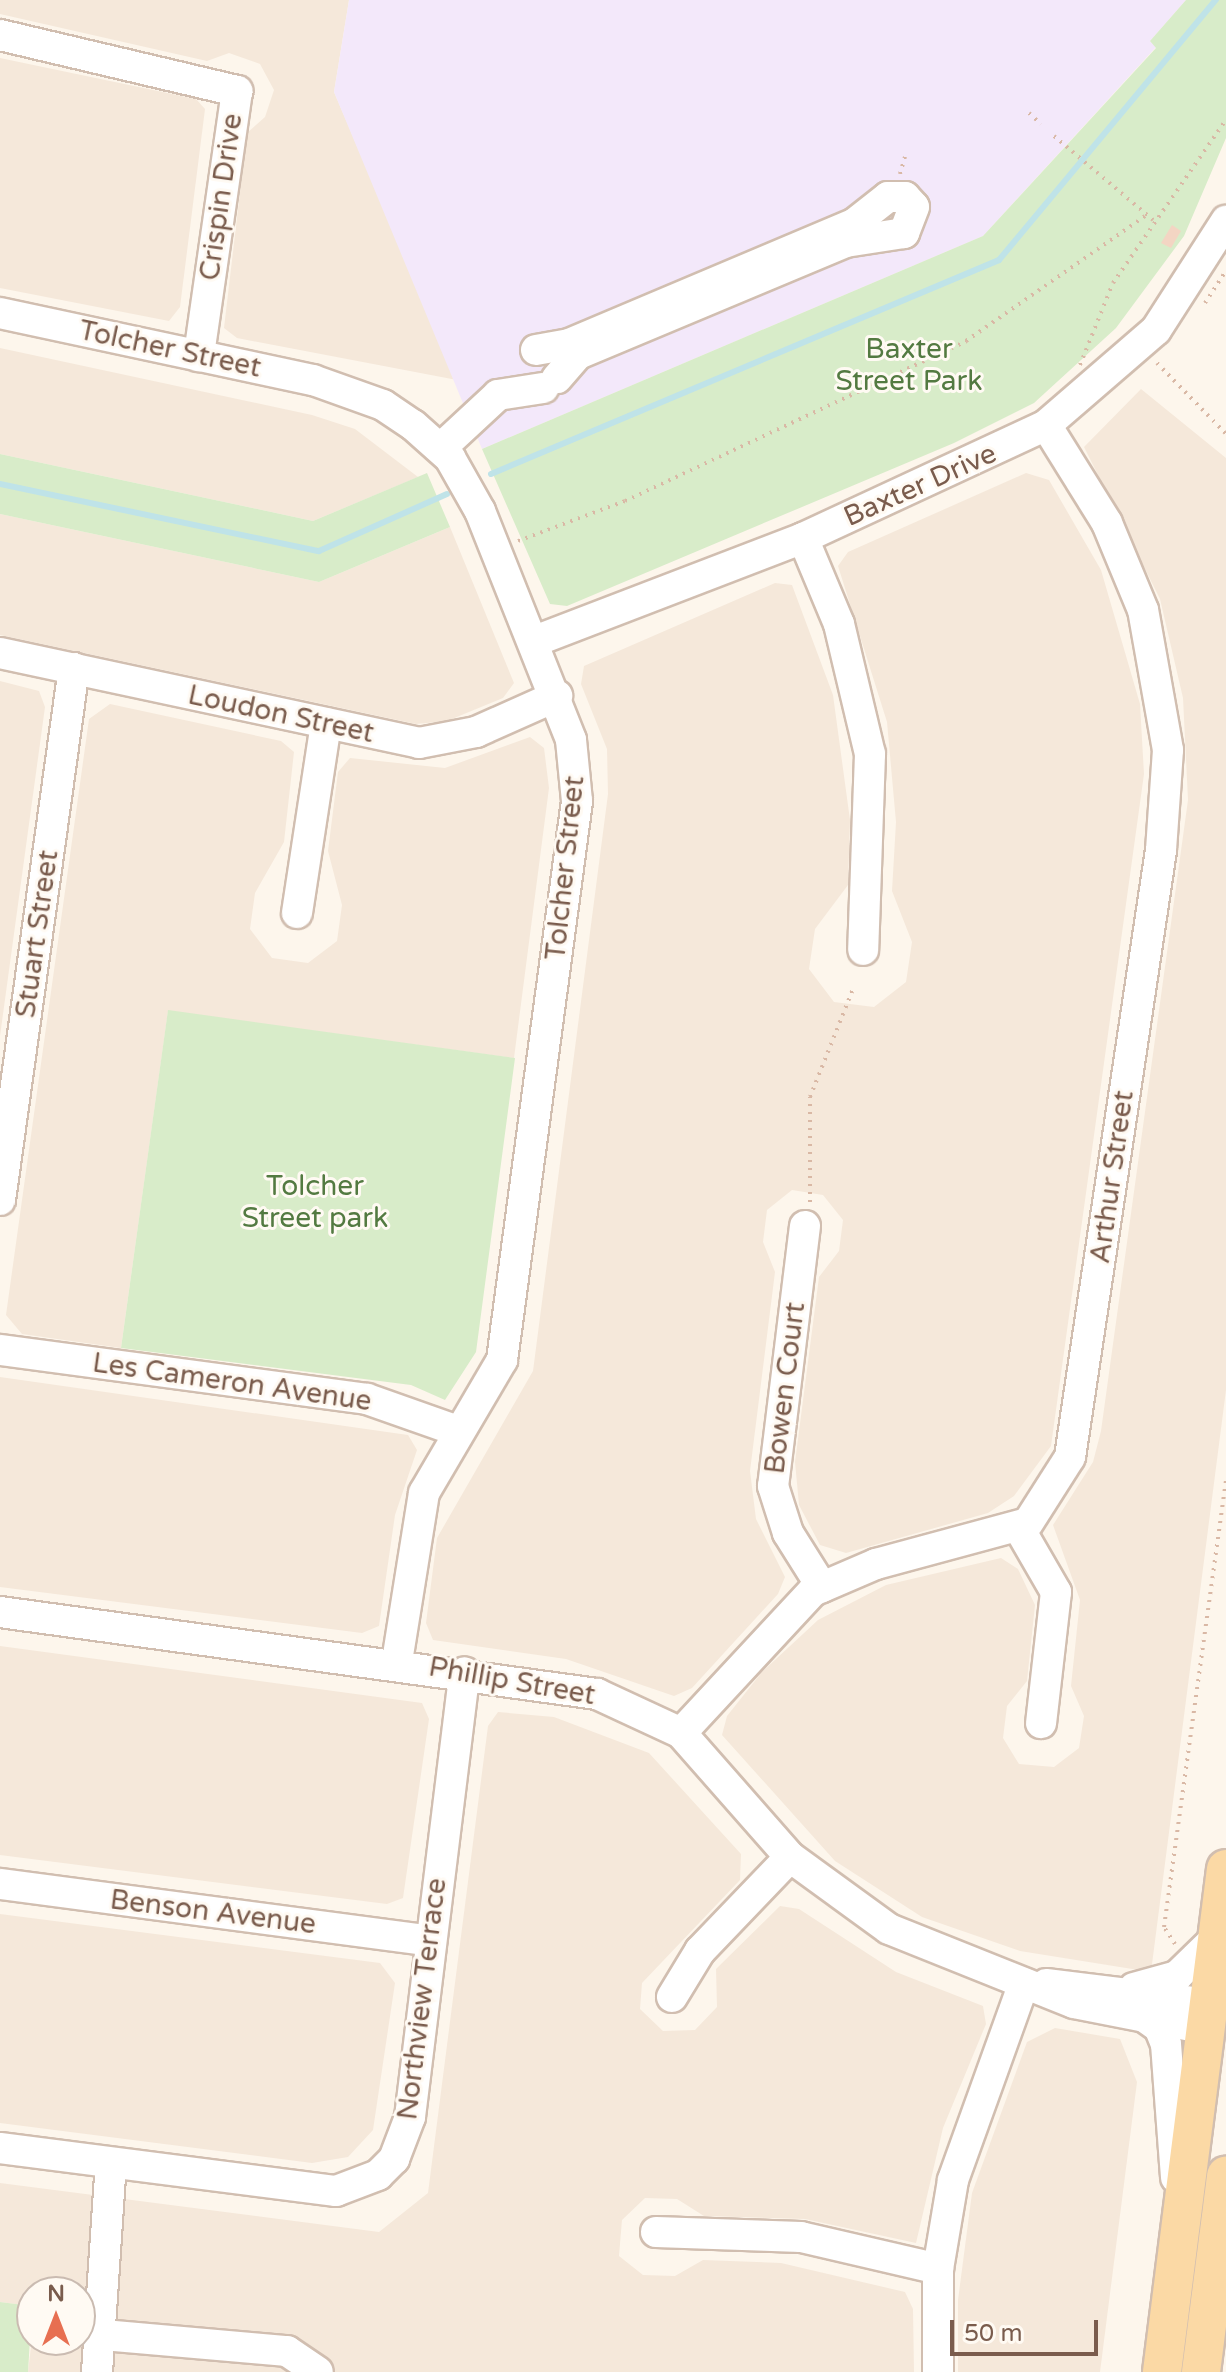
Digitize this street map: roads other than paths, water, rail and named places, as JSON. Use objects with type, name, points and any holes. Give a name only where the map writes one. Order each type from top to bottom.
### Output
[{"type":"main road","points":[[1162,2372],[1180,2232],[1217,2019],[1217,1937],[1226,1869]]},
{"type":"main road","points":[[1201,2372],[1226,2176]]},
{"type":"street","name":"Crispin Drive","points":[[0,35],[237,91],[199,356]]},
{"type":"street","points":[[888,197],[905,197],[914,207],[904,233],[846,242],[578,354],[550,383],[501,393],[435,443],[529,355],[569,344],[855,223],[888,197]]},
{"type":"street","name":"Baxter Drive","points":[[535,641],[803,538],[1046,425],[1156,330],[1226,221]]},
{"type":"street","name":"Tolcher Street","points":[[0,313],[353,391],[435,443],[480,511],[557,696],[576,759],[577,801],[502,1360],[458,1431],[417,1517],[397,1662]]},
{"type":"street","points":[[529,355],[525,380],[550,383]]},
{"type":"street","name":"Arthur Street","points":[[1019,1528],[1057,1486],[1080,1417],[1167,799],[1163,700],[1143,610],[1107,523],[1046,425]]},
{"type":"street","points":[[803,538],[839,624],[870,754],[863,950]]},
{"type":"street","name":"Loudon Street","points":[[0,653],[326,723],[440,743],[557,696]]},
{"type":"street","name":"Stuart Street","points":[[0,1200],[74,668]]},
{"type":"street","points":[[297,913],[326,723]]},
{"type":"street","name":"Bowen Court","points":[[805,1226],[773,1486],[788,1533],[822,1587]]},
{"type":"street","name":"Les Cameron Avenue","points":[[0,1350],[367,1399],[458,1431]]},
{"type":"street","points":[[681,1733],[777,1623],[822,1587],[876,1564],[1019,1528],[1056,1592],[1041,1723]]},
{"type":"street","name":"Phillip Street","points":[[0,1612],[397,1662],[597,1694],[681,1733],[790,1857],[889,1929],[1082,2005],[1143,2016],[1217,2019]]},
{"type":"street","name":"Northview Terrace","points":[[0,2148],[336,2191],[378,2175],[405,2141],[426,1940],[465,1672]]},
{"type":"street","points":[[672,1997],[700,1951],[790,1857]]},
{"type":"street","name":"Benson Avenue","points":[[0,1884],[426,1940]]},
{"type":"street","points":[[1108,1987],[1177,1976],[1217,1937]]},
{"type":"street","points":[[938,2372],[938,2269],[966,2134],[1024,1983]]},
{"type":"street","name":"Phillip Street","points":[[1024,1983],[1108,1987],[1217,2019]]},
{"type":"street","points":[[1143,2016],[1159,2027],[1166,2044],[1180,2232]]},
{"type":"street","points":[[97,2372],[103,2335],[111,2163]]},
{"type":"street","points":[[656,2232],[791,2236],[938,2269]]},
{"type":"street","points":[[103,2335],[287,2351],[318,2372]]},
{"type":"waterway","points":[[491,474],[999,260],[1216,0]]},
{"type":"waterway","points":[[0,484],[319,551],[447,494]]},
{"type":"park label","name":"Baxter Street Park","points":[[909,365]]},
{"type":"park label","name":"Tolcher Street park","points":[[315,1202]]}]
